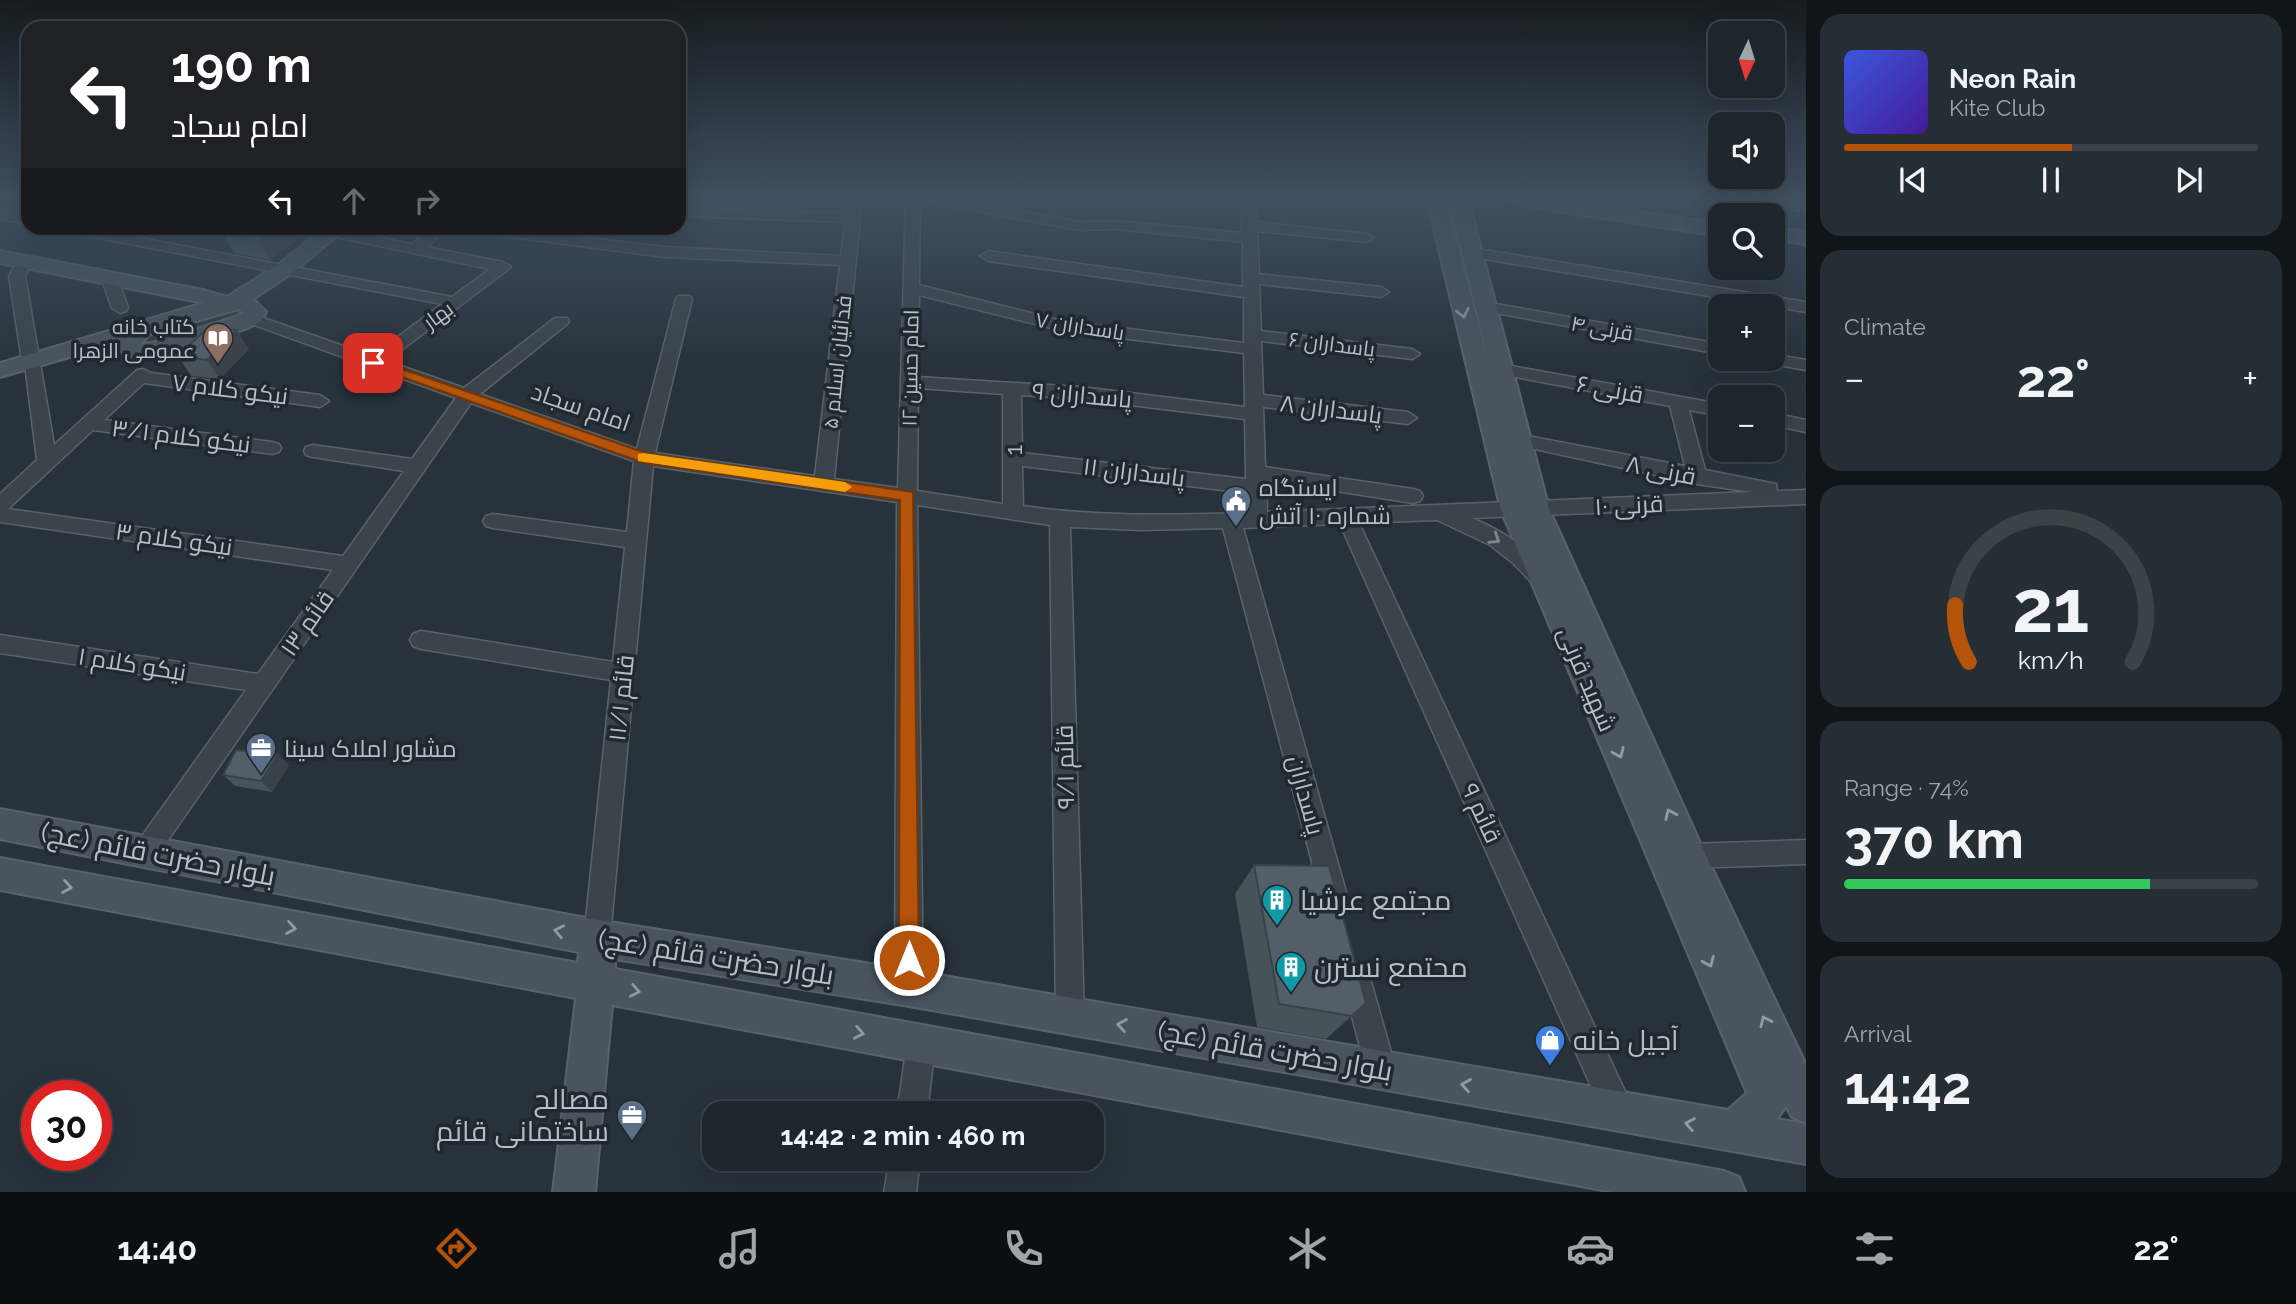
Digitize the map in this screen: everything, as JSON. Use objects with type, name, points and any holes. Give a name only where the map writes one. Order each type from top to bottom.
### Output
[{"type":"main road","points":[[0,369],[143,338],[229,303],[285,269],[303,255]]},
{"type":"main road","name":"شهید قرنی","points":[[1452,255],[1546,585],[1795,1090]]},
{"type":"main road","name":"شهید قرنی","points":[[1471,255],[1517,440],[1525,510],[1689,856],[1795,1090]]},
{"type":"main road","points":[[0,257],[173,293],[203,296],[229,303],[244,302],[252,315]]},
{"type":"main road","points":[[143,338],[153,350],[197,337],[252,315],[285,269]]},
{"type":"main road","points":[[143,338],[178,305],[173,293]]},
{"type":"main road","points":[[141,376],[197,337]]},
{"type":"main road","points":[[141,376],[146,365],[143,338]]},
{"type":"main road","points":[[0,376],[31,363]]},
{"type":"main road","name":"بلوار حضرت قائم (عج)","points":[[0,824],[597,938],[909,988],[1806,1144]]},
{"type":"main road","name":"بلوار حضرت قائم (عج)","points":[[0,874],[1724,1192]]},
{"type":"main road","points":[[575,1192],[597,984],[597,938]]},
{"type":"main road","points":[[1734,1132],[1795,1090]]},
{"type":"street","points":[[209,255],[454,302]]},
{"type":"street","name":"بهار","points":[[373,363],[503,267],[443,255]]},
{"type":"street","points":[[718,255],[848,261]]},
{"type":"street","name":"فدائیان اسلام ۵","points":[[824,484],[849,255]]},
{"type":"street","name":"امام حسین ۱۲","points":[[909,988],[907,496],[912,255]]},
{"type":"street","points":[[1250,255],[1257,520]]},
{"type":"street","points":[[1481,255],[1806,307]]},
{"type":"street","points":[[988,256],[1251,286],[1381,292]]},
{"type":"street","points":[[23,263],[17,276],[47,462]]},
{"type":"street","points":[[110,280],[120,308]]},
{"type":"street","name":"پاسداران ۷","points":[[911,288],[1063,326],[1252,342]]},
{"type":"street","name":"قائم ۱۱/۱","points":[[597,938],[644,458],[684,299]]},
{"type":"street","name":"قرنی ۴","points":[[1485,307],[1708,347]]},
{"type":"street","name":"امام سجاد","points":[[252,315],[373,363],[644,458],[1060,519],[1141,523],[1231,520]]},
{"type":"street","name":"قائم ۱۳","points":[[146,851],[467,395],[561,321]]},
{"type":"street","name":"پاسداران ۶","points":[[1252,342],[1412,354]]},
{"type":"street","points":[[1785,361],[1806,365]]},
{"type":"street","name":"قرنی ۶","points":[[1500,369],[1708,408]]},
{"type":"street","points":[[0,505],[141,376]]},
{"type":"street","name":"نیکو کلام ٧","points":[[141,376],[320,401]]},
{"type":"street","name":"پاسداران ۹","points":[[909,382],[1254,407]]},
{"type":"street","name":"1","points":[[1012,389],[1013,511]]},
{"type":"street","points":[[1678,402],[1697,477]]},
{"type":"street","name":"پاسداران ۸","points":[[1254,407],[1408,418]]},
{"type":"street","points":[[1785,422],[1806,426]]},
{"type":"street","name":"نیکو کلام ۳/۱","points":[[90,424],[272,448]]},
{"type":"street","name":"قرنی ۸","points":[[1517,440],[1806,496]]},
{"type":"street","points":[[313,451],[416,466]]},
{"type":"street","name":"پاسداران ۱۱","points":[[1013,458],[1413,496]]},
{"type":"street","name":"قرنی ۱۰","points":[[1231,520],[1525,510],[1806,496]]},
{"type":"street","points":[[1433,512],[1468,525],[1501,543],[1526,563],[1546,585]]},
{"type":"street","name":"نیکو کلام ۳","points":[[0,514],[348,564]]},
{"type":"street","name":"قائم ۹","points":[[1346,515],[1618,1111]]},
{"type":"street","name":"قائم ۹/۱","points":[[1060,519],[1070,1016]]},
{"type":"street","name":"پاسداران","points":[[1231,520],[1337,909]]},
{"type":"street","points":[[493,521],[636,541]]},
{"type":"street","points":[[421,640],[623,673]]},
{"type":"street","name":"نیکو کلام ۱","points":[[0,644],[265,684]]},
{"type":"street","points":[[1689,856],[1806,852]]},
{"type":"street","points":[[1348,949],[1381,1070]]},
{"type":"street","points":[[914,1101],[921,1045]]},
{"type":"street","points":[[900,1192],[903,1171]]},
{"type":"green space","points":[[239,306],[244,315],[145,346],[140,344],[141,336]]},
{"type":"building","points":[[216,328],[237,330],[207,360],[178,356],[202,333]]},
{"type":"building","points":[[236,750],[278,754],[261,781],[223,775]]},
{"type":"building","points":[[1254,865],[1329,866],[1366,1003],[1352,1016],[1279,1004]]},
{"type":"slow traffic","points":[[643,457],[845,487]]},
{"type":"place","name":"کتاب خانه عمومی الزهرا","points":[[218,365]]},
{"type":"place","name":"ایستگاه شماره ۱۰ آتش","points":[[1236,528]]},
{"type":"place","name":"مشاور املاک سینا","points":[[261,775]]},
{"type":"place","name":"مجتمع عرشیا","points":[[1277,927]]},
{"type":"place","name":"محتمع نسترن","points":[[1291,994]]},
{"type":"place","name":"آجیل خانه","points":[[1550,1067]]},
{"type":"place","name":"مصالح ساختمانی قائم","points":[[632,1142]]},
{"type":"route","points":[[373,363],[644,458],[907,496],[909,960]]}]
